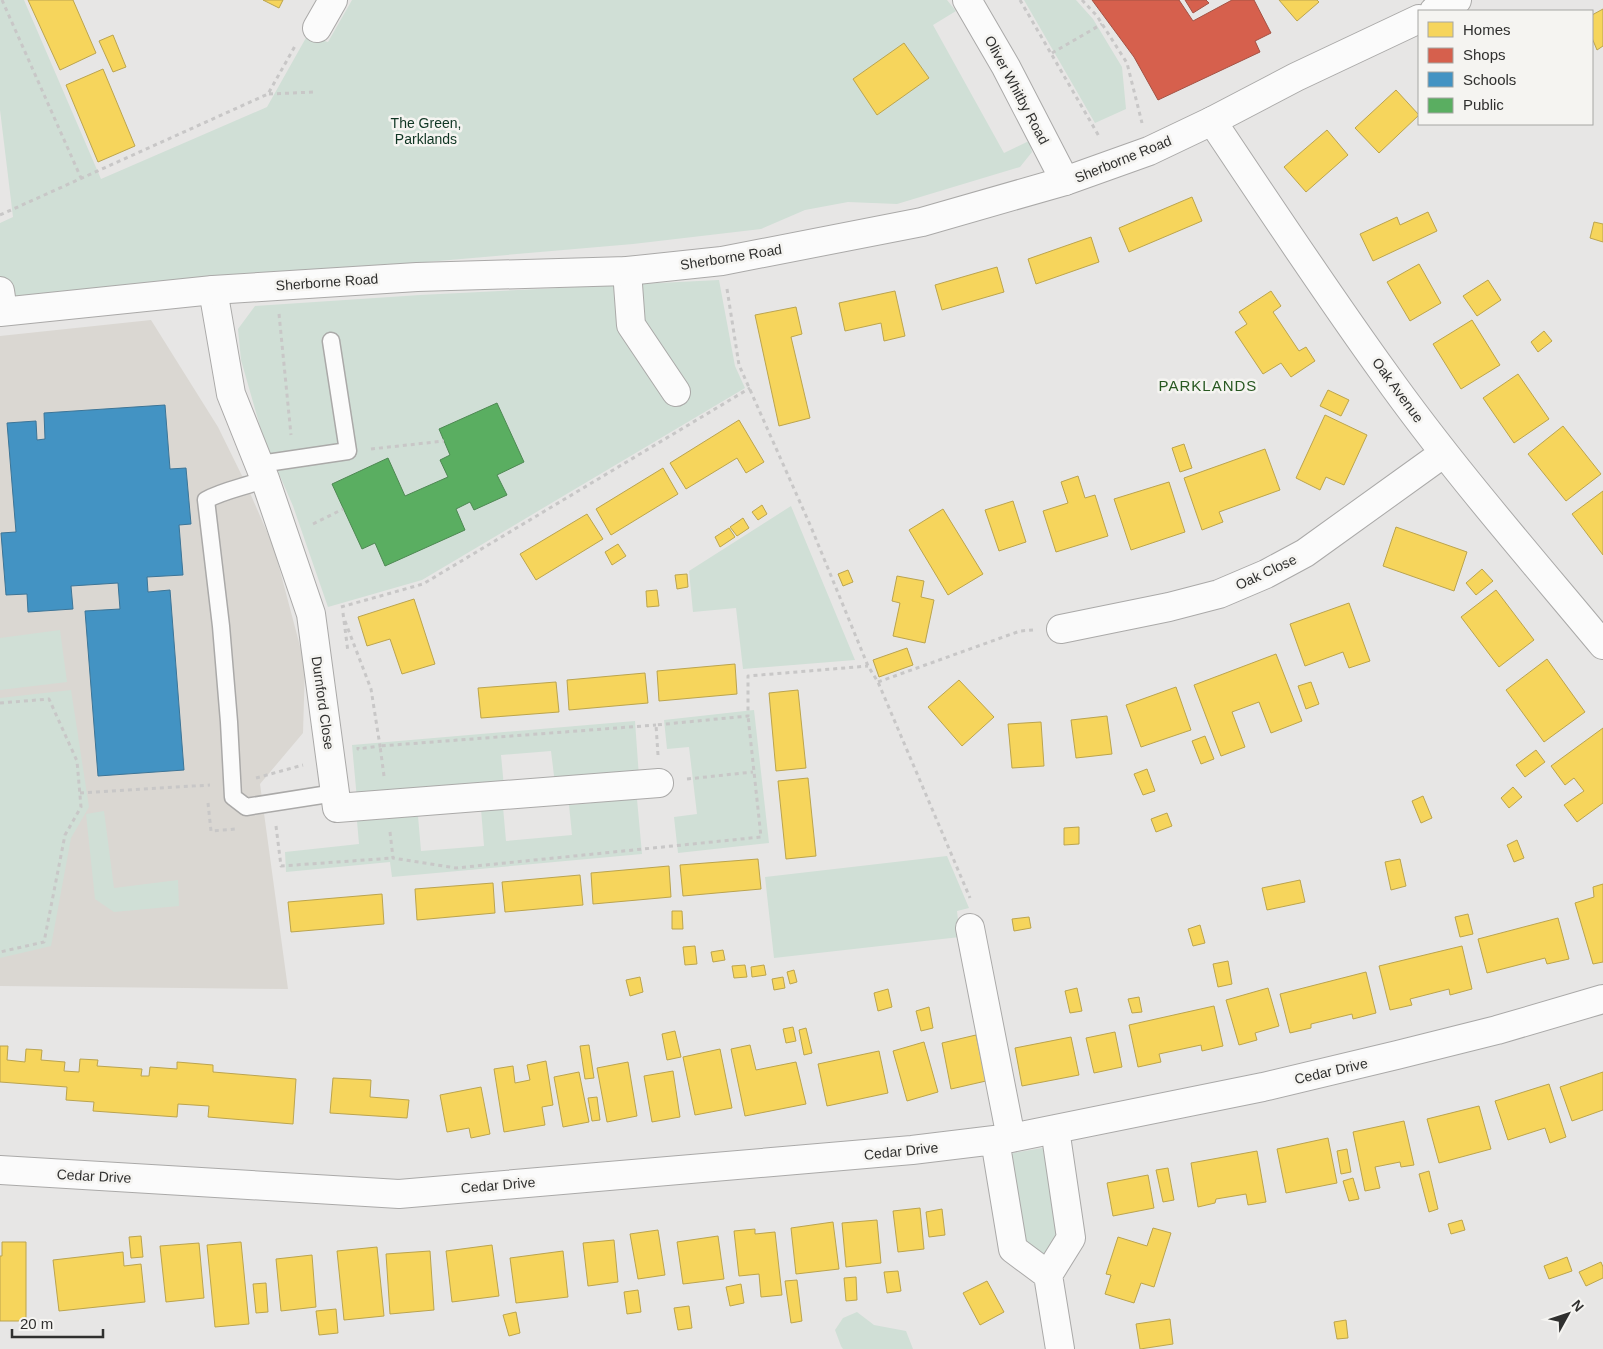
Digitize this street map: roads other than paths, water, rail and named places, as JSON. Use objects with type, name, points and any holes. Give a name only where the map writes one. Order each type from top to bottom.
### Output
[{"type":"street","points":[[317,28],[333,0]]},
{"type":"street","name":"Oliver Whitby Road","points":[[967,0],[1006,67],[1065,181]]},
{"type":"street","points":[[1436,10],[1457,0]]},
{"type":"street","name":"Sherborne Road","points":[[1,305],[417,277],[627,271],[722,261],[922,222],[1065,181],[1149,150],[1212,121],[1296,77],[1418,18]]},
{"type":"street","name":"Oak Avenue","points":[[1212,121],[1385,375],[1444,453],[1603,645]]},
{"type":"street","points":[[627,271],[631,325],[676,392]]},
{"type":"street","name":"Durnford Close","points":[[213,290],[231,394],[262,472],[311,614],[335,793]]},
{"type":"street","name":"Oak Close","points":[[1061,628],[1169,607],[1219,594],[1266,574],[1305,553],[1444,453]]},
{"type":"street","points":[[335,793],[337,808],[659,783]]},
{"type":"street","points":[[970,928],[1003,1139],[1013,1249],[1048,1275]]},
{"type":"street","name":"Cedar Drive","points":[[0,1170],[399,1194],[912,1150],[1003,1139],[1263,1087],[1397,1056],[1603,999]]},
{"type":"street","points":[[1055,1129],[1071,1238],[1048,1275],[1060,1349]]},
{"type":"lane","points":[[331,341],[348,451],[294,459],[262,472],[247,486],[218,493],[206,500],[221,626],[233,798],[246,807],[335,793]]},
{"type":"district","name":"PARKLANDS","points":[[1208,386]]},
{"type":"park label","name":"The Green, Parklands","points":[[426,132]]}]
